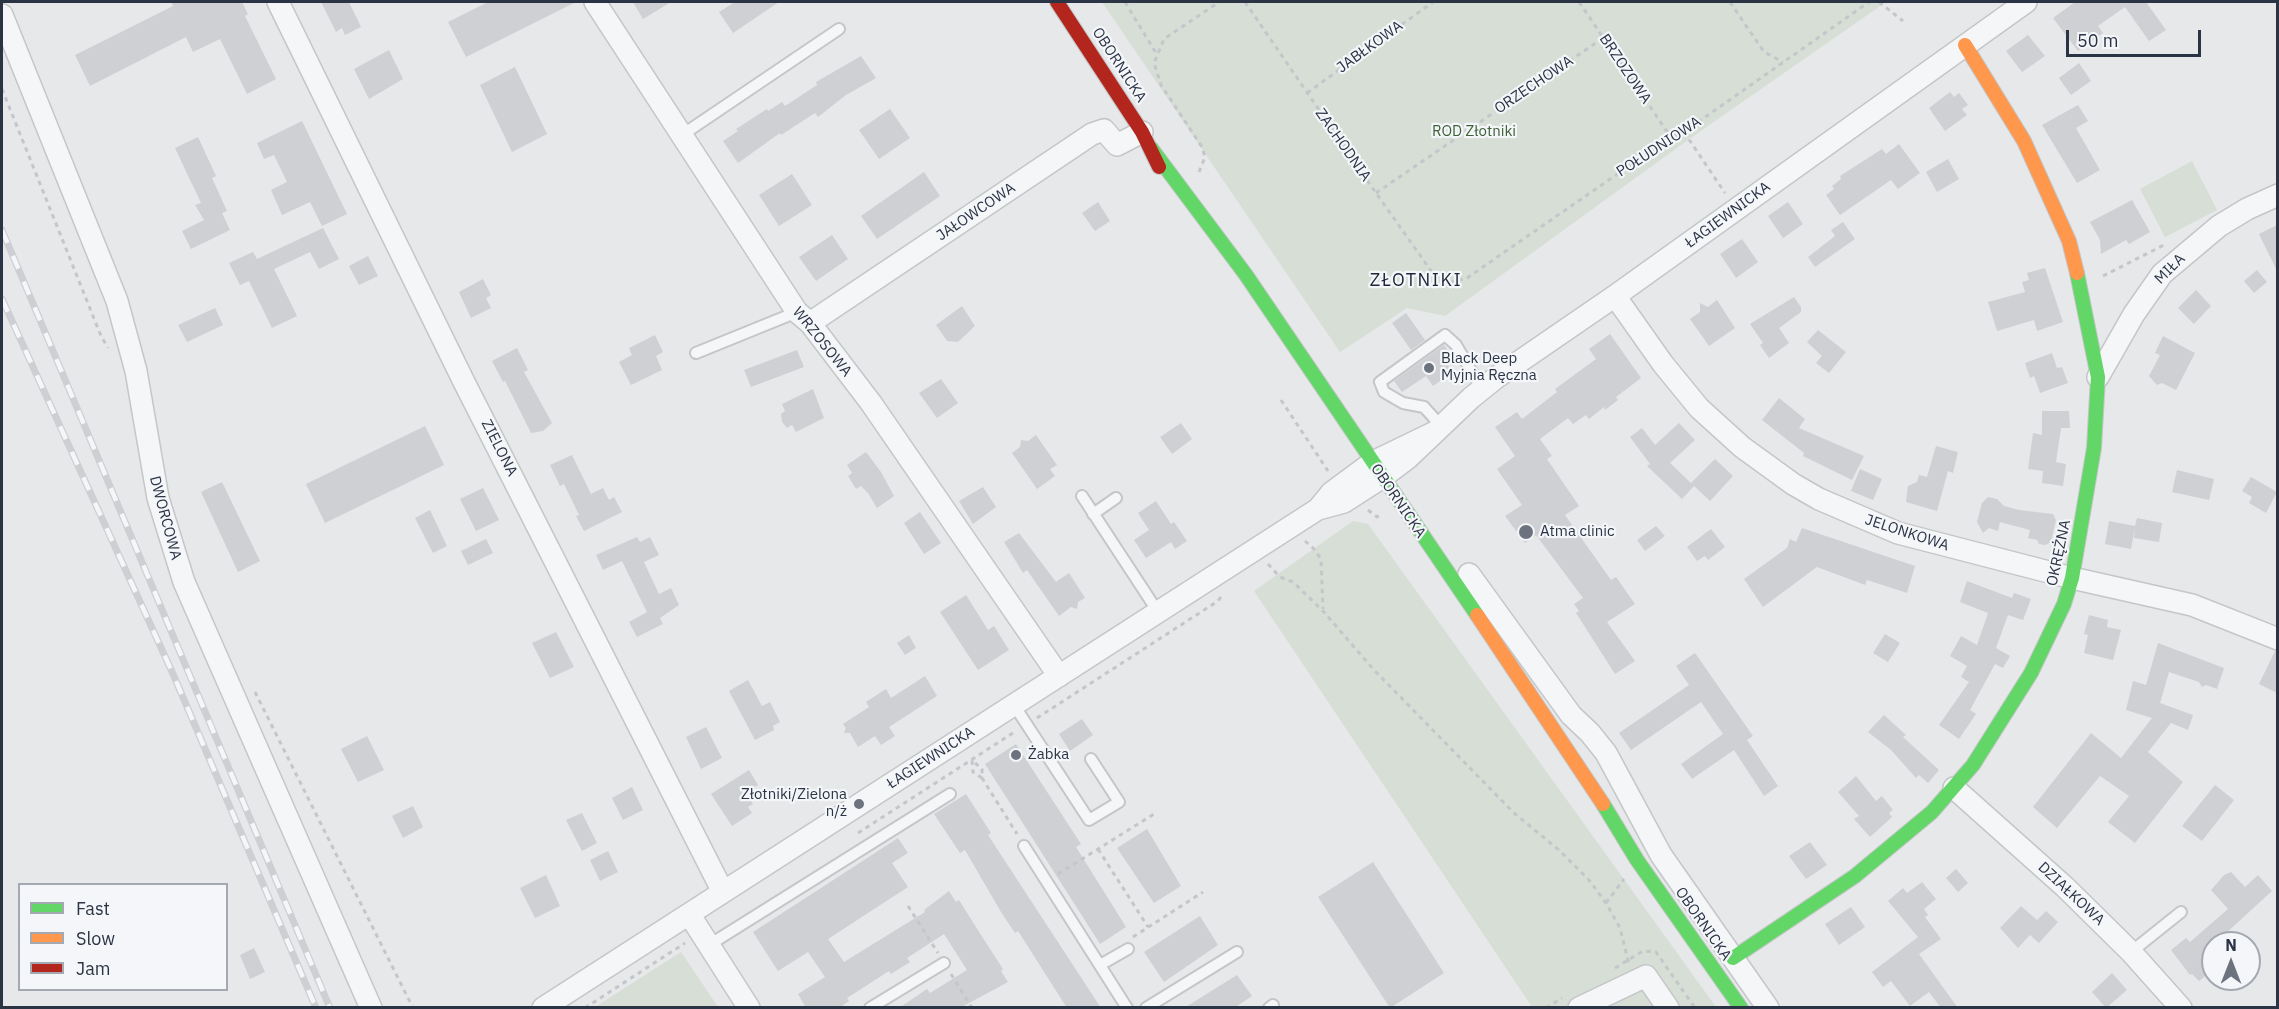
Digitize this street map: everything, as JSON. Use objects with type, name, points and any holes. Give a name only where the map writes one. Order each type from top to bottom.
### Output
[{"type":"main road","name":"OBORNICKA","points":[[1057,2],[1146,140],[1215,229],[1368,476],[1593,784],[1637,860],[1741,1008]]},
{"type":"main road","name":"OKRĘŻNA","points":[[1733,958],[1855,876],[1932,812],[1954,788],[1973,765],[2031,673],[2064,604],[2072,578],[2094,448],[2098,377],[2081,284],[2069,241],[2024,141],[1965,45]]},
{"type":"main road","name":"OBORNICKA","points":[[1146,140],[1170,191],[1202,241]]},
{"type":"main road","name":"OBORNICKA","points":[[1541,738],[1598,814],[1637,860]]},
{"type":"street","name":"ZIELONA","points":[[278,2],[464,382],[723,892]]},
{"type":"street","name":"WRZOSOWA","points":[[595,2],[804,318],[871,403],[1059,676]]},
{"type":"street","name":"ŁAGIEWNICKA","points":[[543,1008],[1318,509],[1339,505],[1368,476],[1408,458],[1482,389],[1615,297],[2026,2]]},
{"type":"street","name":"DWORCOWA","points":[[2,15],[117,301],[130,342],[158,498],[178,566],[206,636],[371,1008]]},
{"type":"street","name":"JAŁOWCOWA","points":[[804,318],[1092,134],[1104,130],[1117,145],[1146,140]]},
{"type":"street","name":"MIŁA","points":[[2098,377],[2139,306],[2162,274],[2219,226],[2277,195]]},
{"type":"street","name":"JELONKOWA","points":[[1615,297],[1663,364],[1700,408],[1742,447],[1793,484],[1848,514],[1898,533],[2072,578],[2192,605],[2277,639]]},
{"type":"street","points":[[1469,574],[1571,715],[1606,753],[1660,855],[1768,1008]]},
{"type":"street","name":"DZIAŁKOWA","points":[[1954,788],[2065,887],[2131,952],[2181,1008]]},
{"type":"street","points":[[689,914],[701,942],[749,1008]]},
{"type":"street","points":[[1579,1008],[1646,976],[1668,1008]]},
{"type":"lane","points":[[682,135],[839,28]]},
{"type":"lane","points":[[696,353],[804,318]]},
{"type":"lane","points":[[1437,430],[1424,406],[1403,403],[1384,392],[1380,382],[1445,335],[1456,345],[1482,389]]},
{"type":"lane","points":[[1082,496],[1158,612]]},
{"type":"lane","points":[[1093,514],[1116,498]]},
{"type":"lane","points":[[1014,705],[1089,820],[1119,802],[1091,759]]},
{"type":"lane","points":[[701,942],[950,794]]},
{"type":"lane","points":[[1024,846],[1127,1008]]},
{"type":"lane","points":[[2131,952],[2181,912]]},
{"type":"lane","points":[[1100,965],[1128,948]]},
{"type":"lane","points":[[1146,1008],[1238,952]]},
{"type":"lane","points":[[870,1008],[944,963]]},
{"type":"path","points":[[1125,2],[1156,53]]},
{"type":"path","points":[[1182,186],[1197,175],[1205,157],[1202,147],[1161,85],[1156,72],[1156,53],[1164,39],[1219,2]]},
{"type":"path","name":"ZACHODNIA","points":[[1245,2],[1376,193],[1434,274],[1445,284]]},
{"type":"path","name":"JABŁKOWA","points":[[1307,93],[1433,2]]},
{"type":"path","name":"BRZOZOWA","points":[[1579,2],[1671,137]]},
{"type":"path","points":[[1730,2],[1764,52],[1783,62]]},
{"type":"path","name":"POŁUDNIOWA","points":[[1445,284],[1467,278],[1671,137],[1683,132],[1869,2]]},
{"type":"path","points":[[1879,2],[1903,21]]},
{"type":"path","name":"ORZECHOWA","points":[[1376,193],[1604,38]]},
{"type":"path","points":[[2,89],[101,336],[108,348],[130,342]]},
{"type":"path","points":[[1683,132],[1727,197]]},
{"type":"path","points":[[2081,284],[2096,280],[2174,240]]},
{"type":"path","points":[[1281,400],[1331,474]]},
{"type":"path","points":[[1303,540],[1321,559],[1323,611]]},
{"type":"path","points":[[1255,550],[1280,577],[1293,582],[1323,611],[1374,670],[1514,813],[1559,850],[1606,903],[1620,928],[1631,982]]},
{"type":"path","points":[[854,835],[1218,602],[1226,591]]},
{"type":"path","points":[[263,705],[412,1008]]},
{"type":"path","points":[[972,760],[982,769],[982,778]]},
{"type":"path","points":[[972,760],[973,772],[982,778],[1024,846]]},
{"type":"path","points":[[1047,881],[1154,814]]},
{"type":"path","points":[[1098,849],[1148,927]]},
{"type":"path","points":[[1606,903],[1628,873]]},
{"type":"path","points":[[1128,948],[1128,940],[1203,892]]},
{"type":"path","points":[[585,1008],[701,942]]},
{"type":"green space","name":"ROD Złotniki","points":[[1102,2],[1886,2],[1692,137],[1445,316],[1407,308],[1340,352]]},
{"type":"green space","points":[[2192,161],[2217,210],[2165,237],[2140,189]]},
{"type":"green space","points":[[1353,521],[1368,524],[1716,1007],[1532,1007],[1254,591]]},
{"type":"green space","points":[[681,952],[718,1007],[595,1007]]},
{"type":"building","points":[[171,2],[242,2],[248,14],[245,16],[276,79],[247,94],[220,39],[193,52],[186,37],[90,86],[75,55],[173,6]]},
{"type":"building","points":[[321,2],[349,2],[361,27],[345,35],[342,28],[336,32]]},
{"type":"building","points":[[488,2],[576,2],[466,57],[448,22]]},
{"type":"building","points":[[633,2],[671,2],[643,19]]},
{"type":"building","points":[[735,2],[779,2],[733,33],[719,12]]},
{"type":"building","points":[[2075,2],[2146,2],[2166,30],[2149,41],[2125,7],[2098,26],[2103,33],[2078,51],[2053,18]]},
{"type":"building","points":[[2028,35],[2045,56],[2022,72],[2006,51]]},
{"type":"building","points":[[389,50],[403,79],[369,99],[354,69]]},
{"type":"building","points":[[861,56],[876,78],[846,95],[818,117],[815,113],[781,135],[780,133],[738,163],[723,141],[738,131],[736,129],[767,109],[768,111],[782,102],[785,106],[817,85],[816,82]]},
{"type":"building","points":[[2079,63],[2091,81],[2071,95],[2059,78]]},
{"type":"building","points":[[515,67],[547,134],[512,152],[480,85]]},
{"type":"building","points":[[1950,92],[1954,97],[1959,93],[1968,105],[1962,109],[1967,115],[1945,131],[1929,108]]},
{"type":"building","points":[[2078,105],[2088,121],[2076,128],[2100,170],[2077,183],[2042,125]]},
{"type":"building","points":[[890,109],[910,138],[879,159],[859,130]]},
{"type":"building","points":[[302,121],[347,214],[322,226],[310,202],[282,215],[271,190],[287,182],[274,155],[264,159],[257,143]]},
{"type":"building","points":[[198,137],[216,176],[212,178],[227,211],[222,213],[230,230],[191,249],[182,231],[204,220],[195,205],[201,203],[175,148]]},
{"type":"building","points":[[1899,144],[1920,173],[1898,189],[1891,180],[1840,215],[1826,195],[1834,189],[1832,186],[1841,179],[1840,176],[1882,149],[1886,154]]},
{"type":"building","points":[[1948,159],[1959,179],[1937,192],[1926,172]]},
{"type":"building","points":[[924,172],[940,196],[877,239],[861,216]]},
{"type":"building","points":[[792,174],[812,205],[779,226],[759,195]]},
{"type":"building","points":[[2132,200],[2150,232],[2129,244],[2126,240],[2101,254],[2100,240],[2090,222]]},
{"type":"building","points":[[1098,202],[1110,221],[1095,231],[1082,213]]},
{"type":"building","points":[[1788,202],[1803,224],[1783,238],[1768,216]]},
{"type":"building","points":[[1843,222],[1855,239],[1815,267],[1808,257],[1835,236],[1831,230]]},
{"type":"building","points":[[2277,225],[2277,271],[2259,234]]},
{"type":"building","points":[[323,228],[339,259],[319,269],[310,252],[274,269],[297,316],[272,328],[249,281],[240,285],[229,263],[253,252],[257,259]]},
{"type":"building","points":[[832,235],[848,259],[816,281],[799,257]]},
{"type":"building","points":[[1742,239],[1758,262],[1736,278],[1720,254]]},
{"type":"building","points":[[368,256],[378,276],[359,285],[349,266]]},
{"type":"building","points":[[2045,268],[2063,322],[2037,331],[2034,320],[1997,331],[1988,302],[2025,292],[2022,282],[2029,280],[2027,273]]},
{"type":"building","points":[[2257,270],[2267,282],[2254,293],[2244,281]]},
{"type":"building","points":[[483,279],[491,295],[486,298],[491,308],[471,318],[459,292]]},
{"type":"building","points":[[2196,290],[2211,306],[2194,324],[2178,308]]},
{"type":"building","points":[[1794,297],[1801,307],[1801,312],[1779,328],[1789,343],[1769,358],[1760,345],[1763,343],[1750,324]]},
{"type":"building","points":[[1717,300],[1735,328],[1709,346],[1690,319],[1700,312],[1700,303],[1708,307]]},
{"type":"building","points":[[962,306],[975,326],[958,342],[947,341],[936,325]]},
{"type":"building","points":[[215,308],[223,325],[187,342],[178,325]]},
{"type":"building","points":[[1406,313],[1425,340],[1411,350],[1392,323]]},
{"type":"building","points":[[1818,330],[1846,352],[1829,373],[1816,363],[1822,356],[1807,342]]},
{"type":"building","points":[[1610,334],[1641,378],[1616,397],[1618,400],[1605,410],[1604,407],[1589,419],[1586,415],[1573,424],[1568,418],[1540,439],[1552,456],[1547,459],[1579,506],[1565,515],[1611,580],[1616,577],[1635,604],[1607,622],[1635,661],[1615,674],[1576,613],[1579,611],[1574,604],[1583,598],[1536,535],[1525,543],[1505,516],[1522,505],[1497,469],[1515,456],[1495,427],[1517,412],[1522,419],[1557,392],[1555,389],[1596,359],[1589,349]]},
{"type":"building","points":[[655,335],[663,352],[656,356],[662,370],[631,385],[619,362],[632,355],[629,348]]},
{"type":"building","points":[[2163,336],[2195,353],[2176,390],[2162,383],[2157,385],[2149,376],[2160,355],[2155,353]]},
{"type":"building","name":"Black Deep Myjnia Ręczna","points":[[1444,345],[1452,356],[1445,361],[1453,372],[1433,386],[1426,376],[1402,392],[1394,381]]},
{"type":"building","points":[[517,348],[528,370],[524,372],[552,423],[543,431],[531,433],[505,381],[503,382],[492,361]]},
{"type":"building","points":[[797,350],[804,367],[751,387],[744,370]]},
{"type":"building","points":[[2052,353],[2057,368],[2062,367],[2068,383],[2040,393],[2034,376],[2030,378],[2025,363]]},
{"type":"building","points":[[941,379],[958,403],[937,418],[919,393]]},
{"type":"building","points":[[813,389],[824,418],[796,432],[792,425],[787,428],[782,422],[781,414],[785,411],[782,404]]},
{"type":"building","points":[[1779,398],[1805,419],[1799,428],[1864,456],[1852,480],[1803,456],[1804,453],[1762,420]]},
{"type":"building","points":[[2042,411],[2069,411],[2070,428],[2061,428],[2056,462],[2066,464],[2063,486],[2042,483],[2043,471],[2028,469],[2033,433],[2042,435]]},
{"type":"building","points":[[1181,423],[1192,439],[1172,454],[1160,437]]},
{"type":"building","points":[[1679,423],[1695,440],[1670,463],[1691,483],[1715,459],[1733,476],[1710,501],[1694,486],[1682,499],[1647,466],[1650,464],[1630,437],[1642,428],[1655,445]]},
{"type":"building","points":[[425,426],[444,465],[325,523],[306,484]]},
{"type":"building","points":[[1036,435],[1057,465],[1050,469],[1055,476],[1037,489],[1012,453],[1020,447],[1021,440],[1028,441]]},
{"type":"building","points":[[1936,446],[1958,452],[1953,473],[1948,471],[1937,511],[1906,502],[1908,486],[1917,482],[1919,475],[1927,477]]},
{"type":"building","points":[[866,452],[881,472],[894,496],[877,508],[868,493],[861,486],[856,489],[848,476],[852,473],[847,465]]},
{"type":"building","points":[[572,455],[591,494],[603,488],[609,500],[614,497],[622,512],[584,531],[564,484],[560,486],[550,465]]},
{"type":"building","points":[[1860,469],[1882,479],[1873,500],[1851,491]]},
{"type":"building","points":[[2177,470],[2214,479],[2209,500],[2172,492]]},
{"type":"building","points":[[2251,477],[2277,492],[2266,513],[2249,503],[2252,497],[2242,491]]},
{"type":"building","points":[[222,482],[260,561],[238,572],[201,492]]},
{"type":"building","points":[[983,487],[996,507],[973,524],[959,501]]},
{"type":"building","points":[[483,488],[499,520],[476,531],[460,499]]},
{"type":"building","points":[[1988,497],[1997,499],[2004,506],[2019,510],[2053,514],[2056,520],[2051,542],[2045,545],[2039,544],[2037,540],[2028,538],[2030,530],[2000,522],[1998,531],[1989,528],[1983,533],[1977,522],[1982,503]]},
{"type":"building","points":[[1156,501],[1171,524],[1174,522],[1187,541],[1175,549],[1171,542],[1146,558],[1134,540],[1149,530],[1138,513]]},
{"type":"building","points":[[430,510],[447,546],[433,553],[415,518]]},
{"type":"building","points":[[920,512],[941,543],[924,554],[904,523]]},
{"type":"building","points":[[2137,518],[2162,523],[2159,542],[2134,538],[2135,528],[2131,549],[2105,544],[2109,521],[2135,526]]},
{"type":"building","points":[[1656,526],[1665,536],[1645,551],[1637,540]]},
{"type":"building","points":[[1802,528],[1915,566],[1907,593],[1867,580],[1865,585],[1817,567],[1763,607],[1744,579],[1787,548],[1790,539],[1796,542]]},
{"type":"building","points":[[1711,529],[1725,547],[1708,560],[1705,556],[1697,561],[1687,547]]},
{"type":"building","points":[[1019,533],[1056,582],[1069,573],[1085,598],[1078,602],[1077,609],[1071,607],[1059,616],[1027,570],[1023,573],[1004,542]]},
{"type":"building","points":[[637,537],[640,542],[650,537],[659,555],[644,562],[659,594],[671,588],[679,605],[660,618],[663,624],[637,637],[629,622],[647,612],[622,561],[603,570],[596,555]]},
{"type":"building","points":[[486,539],[493,553],[468,565],[461,551]]},
{"type":"building","points":[[1967,581],[2012,598],[2014,593],[2031,599],[2023,620],[2008,615],[1996,648],[2010,656],[2003,668],[1995,664],[1970,710],[1976,714],[1959,739],[1939,725],[1969,682],[1961,677],[1967,666],[1950,656],[1961,636],[1977,645],[1988,613],[1960,602]]},
{"type":"building","points":[[966,595],[988,630],[994,626],[1009,650],[978,670],[940,612]]},
{"type":"building","points":[[2089,615],[2108,620],[2107,627],[2121,630],[2113,660],[2084,653],[2088,635],[2084,634]]},
{"type":"building","points":[[556,632],[574,667],[550,678],[532,643]]},
{"type":"building","points":[[1885,634],[1900,643],[1888,662],[1873,653]]},
{"type":"building","points":[[909,635],[916,648],[905,655],[897,643]]},
{"type":"building","points":[[2158,643],[2224,668],[2217,689],[2206,685],[2202,687],[2199,682],[2169,672],[2160,703],[2193,715],[2188,730],[2171,723],[2148,752],[2183,782],[2135,843],[2108,822],[2129,796],[2100,776],[2057,828],[2033,807],[2091,733],[2121,758],[2152,718],[2126,710],[2133,681],[2146,685]]},
{"type":"building","points":[[2277,651],[2277,693],[2259,684]]},
{"type":"building","points":[[1695,653],[1753,736],[1747,740],[1778,786],[1764,796],[1734,750],[1692,779],[1681,764],[1723,734],[1701,702],[1631,750],[1619,733],[1689,685],[1676,666]]},
{"type":"building","points":[[925,676],[937,696],[889,727],[895,736],[881,745],[875,736],[858,747],[850,733],[844,733],[846,728],[843,724],[869,707],[866,702],[886,689],[891,698]]},
{"type":"building","points":[[748,680],[762,706],[770,702],[780,722],[773,726],[774,730],[755,740],[729,691]]},
{"type":"building","points":[[1884,715],[1906,735],[1903,737],[1939,770],[1928,783],[1919,775],[1916,778],[1891,750],[1868,732]]},
{"type":"building","points":[[1082,719],[1093,735],[1070,751],[1059,734]]},
{"type":"building","points":[[706,727],[722,758],[701,769],[686,737]]},
{"type":"building","points":[[367,736],[384,770],[358,782],[341,749]]},
{"type":"building","points":[[1016,744],[1081,844],[1076,847],[1126,927],[1100,944],[985,764]]},
{"type":"building","points":[[749,770],[758,785],[745,793],[753,804],[748,807],[752,813],[732,826],[711,794]]},
{"type":"building","points":[[1856,776],[1876,801],[1882,796],[1893,810],[1889,813],[1892,817],[1870,837],[1854,819],[1859,816],[1838,792]]},
{"type":"building","points":[[2215,785],[2234,800],[2202,841],[2182,826]]},
{"type":"building","points":[[632,787],[643,810],[623,820],[612,798]]},
{"type":"building","points":[[966,794],[991,833],[988,835],[1101,1008],[1067,1008],[1018,931],[1015,933],[1001,912],[965,850],[960,853],[934,814]]},
{"type":"building","points":[[413,806],[423,827],[403,838],[392,816]]},
{"type":"building","points":[[582,813],[597,843],[582,851],[566,820]]},
{"type":"building","points":[[1147,829],[1181,886],[1154,903],[1117,848]]},
{"type":"building","points":[[898,838],[908,853],[892,863],[908,887],[828,939],[844,962],[925,912],[924,910],[949,891],[956,902],[959,900],[1003,969],[1001,971],[1008,982],[960,1008],[899,1008],[927,989],[930,993],[967,970],[944,934],[907,958],[910,962],[891,974],[889,971],[847,998],[849,1001],[839,1008],[806,1008],[798,994],[825,977],[808,952],[778,971],[753,932]]},
{"type":"building","points":[[1810,842],[1827,865],[1806,879],[1789,856]]},
{"type":"building","points":[[608,851],[618,872],[600,881],[590,860]]},
{"type":"building","points":[[1373,862],[1444,973],[1390,1008],[1318,897]]},
{"type":"building","points":[[1956,869],[1968,883],[1958,892],[1946,878]]},
{"type":"building","points":[[2231,872],[2245,887],[2258,875],[2272,891],[2228,931],[2203,931],[2228,909],[2211,890],[2224,875]]},
{"type":"building","points":[[546,875],[560,906],[535,918],[520,888]]},
{"type":"building","points":[[1922,882],[1936,899],[1924,909],[1928,915],[1925,917],[1941,939],[1919,954],[1958,1008],[1941,1008],[1929,992],[1910,1006],[1891,981],[1883,987],[1872,972],[1918,937],[1888,901],[1903,888],[1907,893]]},
{"type":"building","points":[[2021,906],[2037,920],[2046,911],[2058,922],[2039,943],[2030,935],[2018,948],[2000,928]]},
{"type":"building","points":[[1851,907],[1865,927],[1839,945],[1825,924]]},
{"type":"building","points":[[1200,916],[1218,945],[1164,982],[1144,952]]},
{"type":"building","points":[[2201,932],[2201,979],[2199,981],[2192,974],[2190,975],[2171,950],[2186,938],[2190,942]]},
{"type":"building","points":[[254,948],[265,972],[250,979],[240,955]]},
{"type":"building","points":[[2112,973],[2127,990],[2106,1008],[2092,992]]},
{"type":"building","points":[[1237,975],[1252,996],[1234,1008],[1184,1008]]},
{"type":"railway","points":[[2,230],[330,1008]]},
{"type":"railway","points":[[2,299],[173,674],[316,1008]]},
{"type":"traffic: fast","points":[[1151,148],[1246,275],[1477,615]]},
{"type":"traffic: fast","points":[[1733,958],[1855,876],[1932,812],[1973,765],[2031,673],[2064,604],[2072,578],[2094,448],[2098,377],[2077,273]]},
{"type":"traffic: fast","points":[[1603,804],[1637,860],[1741,1008]]},
{"type":"traffic: slow","points":[[1965,45],[2024,141],[2069,241],[2077,273]]},
{"type":"traffic: slow","points":[[1477,615],[1603,804]]},
{"type":"traffic: jam","points":[[1057,2],[1142,132],[1159,167]]},
{"type":"place","name":"Black Deep Myjnia Ręczna","points":[[1429,368]]},
{"type":"place","name":"Atma clinic","points":[[1526,532]]},
{"type":"place","name":"Żabka","points":[[1016,755]]},
{"type":"place","name":"Złotniki/Zielona n/ż","points":[[859,804]]},
{"type":"district","name":"ZŁOTNIKI","points":[[1416,281]]}]
